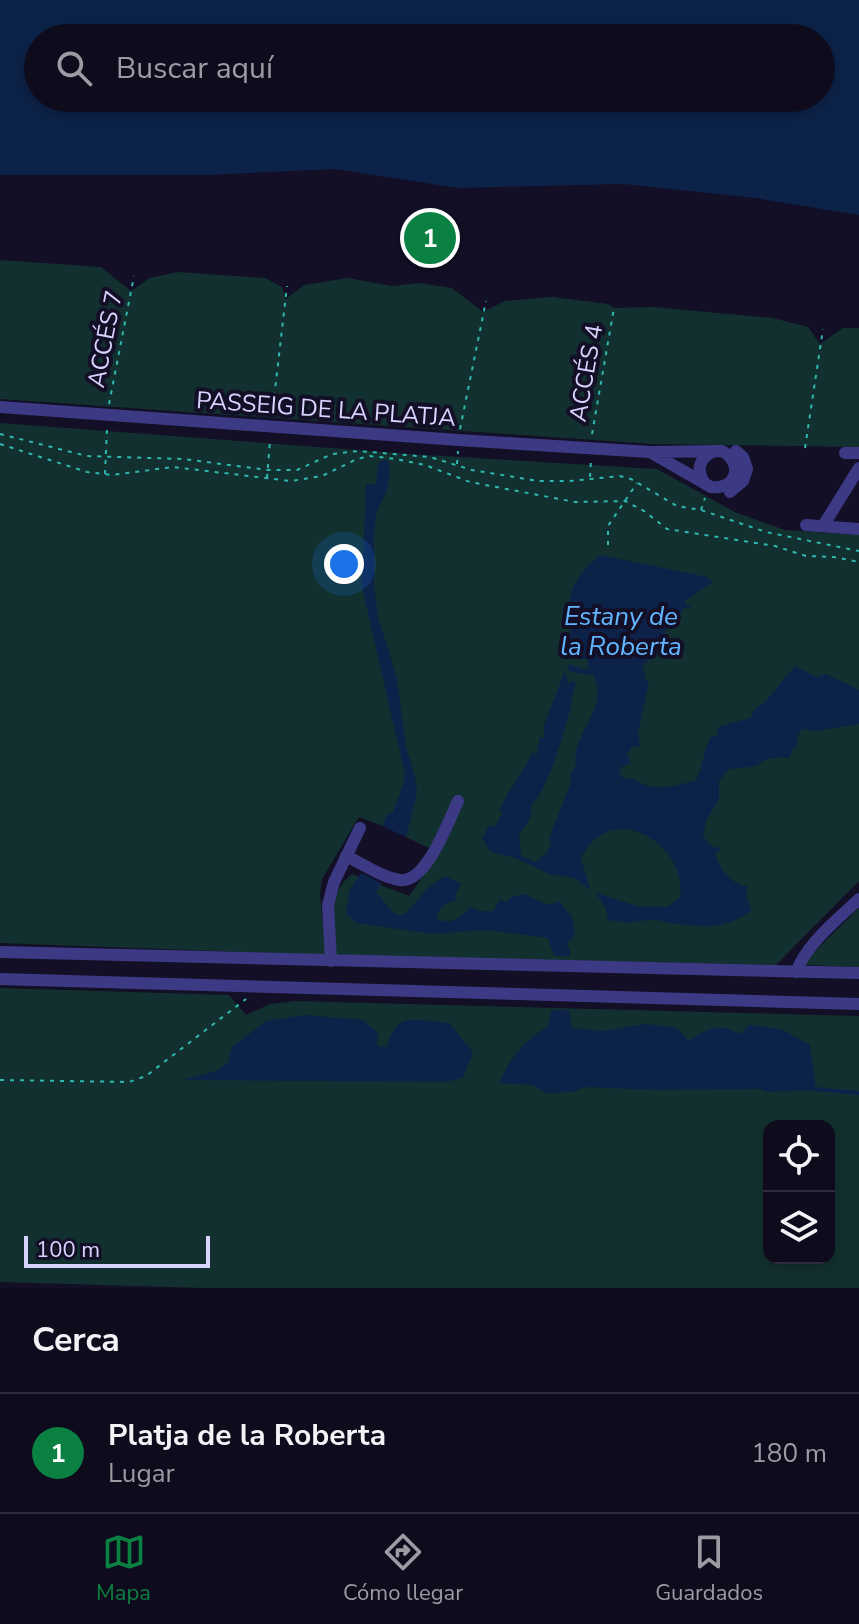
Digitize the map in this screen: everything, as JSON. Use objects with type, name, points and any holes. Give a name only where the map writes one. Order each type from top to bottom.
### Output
[{"type":"street","name":"PASSEIG DE LA PLATJA","points":[[0,407],[650,452],[713,451]]},
{"type":"street","points":[[713,451],[730,455],[737,471],[728,485],[706,488],[699,472],[700,463],[713,451]]},
{"type":"street","points":[[724,494],[737,487],[746,475],[746,463],[736,451]]},
{"type":"street","name":"PASSEIG DE LA PLATJA","points":[[650,452],[706,488]]},
{"type":"street","points":[[823,526],[859,468]]},
{"type":"street","points":[[806,525],[859,529]]},
{"type":"street","points":[[346,856],[386,876],[403,881],[413,878],[434,851],[458,801]]},
{"type":"street","points":[[331,961],[328,905],[334,882],[360,828]]},
{"type":"street","points":[[796,972],[801,960],[819,938],[859,899]]},
{"type":"street","points":[[0,952],[859,973]]},
{"type":"street","points":[[0,979],[859,1004]]},
{"type":"path","name":"ACCÉS 7","points":[[108,409],[134,276]]},
{"type":"path","points":[[271,421],[287,286]]},
{"type":"path","points":[[459,434],[486,301]]},
{"type":"path","name":"ACCÉS 4","points":[[591,443],[614,308]]},
{"type":"path","points":[[805,448],[823,329]]},
{"type":"path","name":"ACCÉS 7","points":[[105,475],[108,421]]},
{"type":"path","points":[[267,480],[270,433]]},
{"type":"path","points":[[0,434],[75,454],[106,458],[183,459],[268,470],[297,470],[346,451],[430,457],[538,481],[620,476],[671,504],[701,510],[766,532],[859,551]]},
{"type":"path","points":[[0,444],[76,469],[105,475],[173,467],[267,480],[313,478],[357,459],[378,457],[425,465],[470,482],[575,502],[625,501],[667,529],[775,546],[806,556],[859,562]]},
{"type":"path","points":[[457,465],[458,447]]},
{"type":"path","name":"ACCÉS 4","points":[[590,479],[591,454]]},
{"type":"path","points":[[608,545],[608,526],[637,483]]},
{"type":"path","points":[[701,510],[706,488]]},
{"type":"path","points":[[0,1080],[99,1083],[129,1082],[146,1076],[264,986]]},
{"type":"green space","points":[[0,260],[101,267],[131,291],[150,278],[178,272],[265,278],[282,287],[286,299],[304,285],[348,278],[392,286],[419,283],[452,288],[483,312],[505,301],[552,297],[608,304],[614,308],[653,307],[773,318],[808,327],[820,344],[843,328],[859,328],[859,447],[652,444],[0,399]]},
{"type":"green space","points":[[0,423],[657,469],[735,512],[785,530],[859,535],[859,881],[776,965],[335,955],[335,900],[352,874],[409,896],[431,864],[431,849],[406,837],[399,824],[382,826],[359,817],[322,879],[320,894],[326,955],[0,943]]},
{"type":"green space","points":[[859,908],[859,967],[805,965],[807,959]]},
{"type":"green space","points":[[0,988],[229,995],[246,1015],[270,1004],[296,1001],[859,1016],[859,1288],[202,1288],[0,1282]]},
{"type":"water","points":[[0,0],[859,0],[859,215],[755,198],[623,184],[458,188],[335,169],[209,175],[0,175]]},
{"type":"water","points":[[366,484],[382,485],[383,498],[377,511],[374,533],[374,585],[378,617],[397,678],[406,747],[417,793],[406,837],[382,826],[387,815],[393,812],[405,774],[362,587]]},
{"type":"water","name":"Estany de la Roberta","points":[[600,555],[707,577],[713,582],[684,602],[691,607],[683,609],[674,625],[667,628],[657,653],[643,665],[645,679],[649,682],[638,733],[640,746],[632,747],[627,754],[631,763],[622,767],[619,774],[625,779],[635,779],[656,787],[695,781],[708,743],[711,737],[717,736],[718,727],[750,718],[795,666],[816,677],[826,674],[859,690],[859,724],[816,731],[803,729],[789,758],[772,758],[757,766],[729,769],[719,781],[719,799],[706,821],[703,836],[712,847],[721,848],[715,854],[727,875],[736,883],[748,886],[746,894],[751,911],[730,922],[701,926],[656,920],[629,923],[608,920],[606,909],[596,893],[637,906],[668,907],[680,897],[679,878],[672,860],[660,845],[645,835],[628,830],[610,831],[594,840],[581,858],[590,890],[574,878],[549,874],[516,858],[491,852],[482,838],[503,813],[499,810],[503,802],[534,751],[536,758],[540,737],[544,738],[544,725],[565,671],[569,684],[573,680],[576,685],[570,710],[544,787],[531,805],[527,824],[519,833],[521,856],[535,862],[546,854],[551,844],[549,838],[570,785],[571,772],[576,767],[579,743],[597,699],[593,675],[570,672],[567,664],[588,670],[588,659],[569,658],[570,602],[577,580]]},
{"type":"water","points":[[361,873],[382,883],[376,892],[391,910],[404,915],[429,887],[445,876],[461,884],[455,895],[457,900],[439,911],[437,919],[442,921],[456,919],[471,907],[493,911],[500,900],[507,902],[511,897],[525,894],[548,905],[559,901],[572,917],[575,935],[566,944],[570,956],[554,956],[548,938],[486,930],[432,934],[356,923],[346,913],[350,890]]},
{"type":"water","points":[[552,1010],[569,1010],[572,1028],[606,1031],[645,1024],[677,1028],[689,1041],[713,1028],[725,1028],[740,1034],[749,1025],[781,1029],[810,1045],[816,1090],[767,1092],[760,1089],[584,1087],[573,1092],[546,1093],[533,1085],[499,1083],[518,1051],[547,1027]]},
{"type":"water","points":[[305,1015],[363,1020],[378,1033],[377,1046],[387,1047],[391,1035],[402,1022],[449,1023],[473,1052],[463,1078],[445,1082],[183,1080],[216,1071],[228,1063],[232,1047],[266,1021]]},
{"type":"waterway","points":[[378,497],[384,466]]},
{"type":"waterway","points":[[814,1089],[859,1093]]},
{"type":"place","name":"Platja de la Roberta","points":[[430,238]]}]
